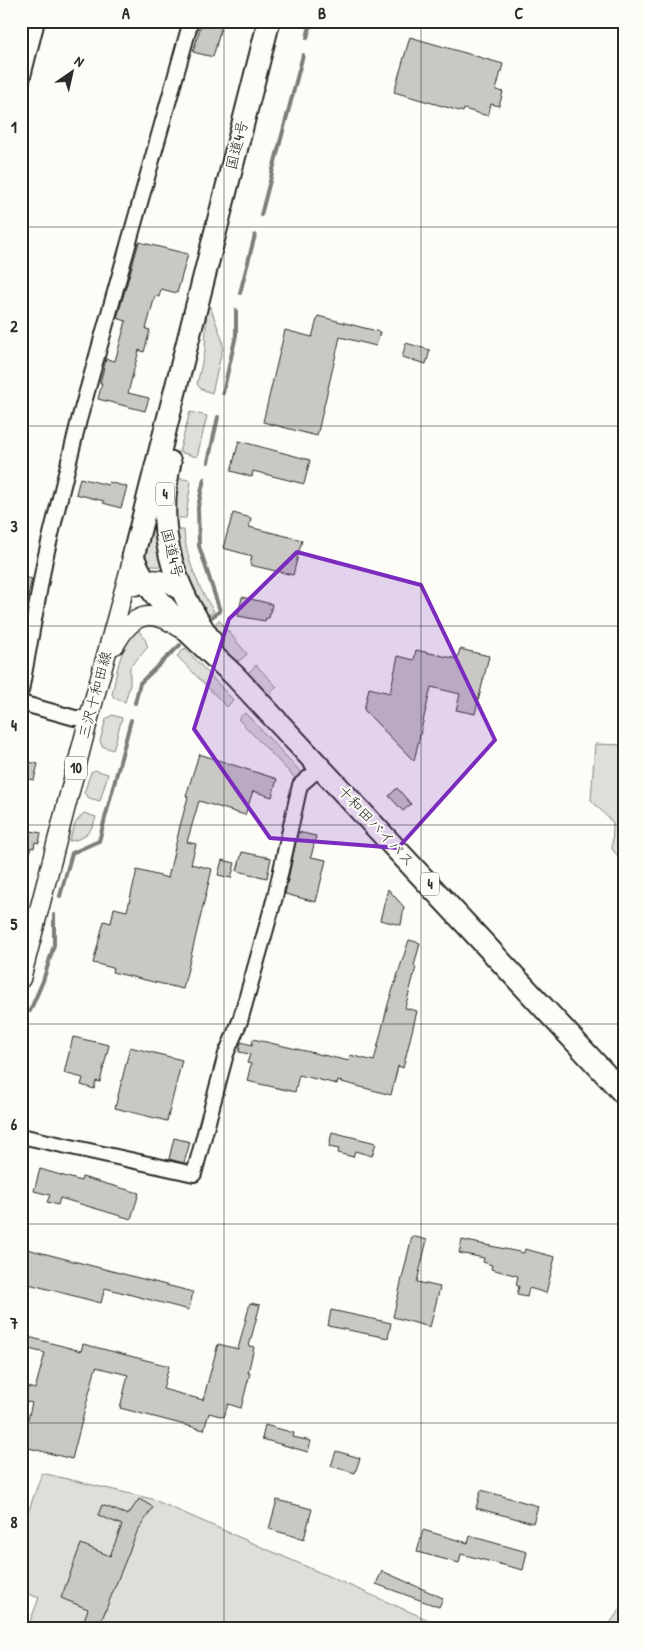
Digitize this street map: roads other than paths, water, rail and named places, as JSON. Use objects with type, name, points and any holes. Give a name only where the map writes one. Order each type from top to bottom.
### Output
[{"type":"highway","name":"国道4号","points":[[133,557],[269,21]]},
{"type":"highway","name":"国道4号","points":[[198,298],[192,360],[165,483],[163,517],[169,552],[183,593],[196,620],[235,676]]},
{"type":"highway","name":"十和田バイパス","points":[[133,557],[144,581],[172,615],[235,676],[321,767],[624,1094]]},
{"type":"main road","name":"三沢十和田線","points":[[21,979],[28,925],[89,718],[133,557]]},
{"type":"main road","points":[[144,581],[152,578],[161,579],[183,593]]},
{"type":"main road","name":"10","points":[[120,605],[133,588],[144,581]]},
{"type":"main road","name":"10","points":[[103,666],[126,627],[132,621],[143,616],[161,617],[195,638]]},
{"type":"street","points":[[21,84],[37,21]]},
{"type":"street","points":[[21,691],[45,559],[79,420],[191,21]]},
{"type":"street","points":[[21,704],[75,718],[89,718]]},
{"type":"street","points":[[21,1136],[194,1174],[226,1054],[240,1021],[275,897],[300,785],[321,767]]},
{"type":"waterway","points":[[307,38],[311,21]]},
{"type":"waterway","points":[[261,215],[303,55]]},
{"type":"waterway","points":[[240,293],[255,235]]},
{"type":"waterway","points":[[223,393],[236,335],[236,310]]},
{"type":"waterway","points":[[208,462],[218,417]]},
{"type":"waterway","points":[[204,479],[198,507],[199,546],[220,611],[206,621]]},
{"type":"waterway","points":[[135,703],[140,683],[180,645]]},
{"type":"waterway","points":[[60,896],[72,853],[99,841],[131,720]]},
{"type":"waterway","points":[[30,1011],[43,981],[54,945],[54,915]]},
{"type":"waterway","points":[[21,1044],[25,1029]]}]
